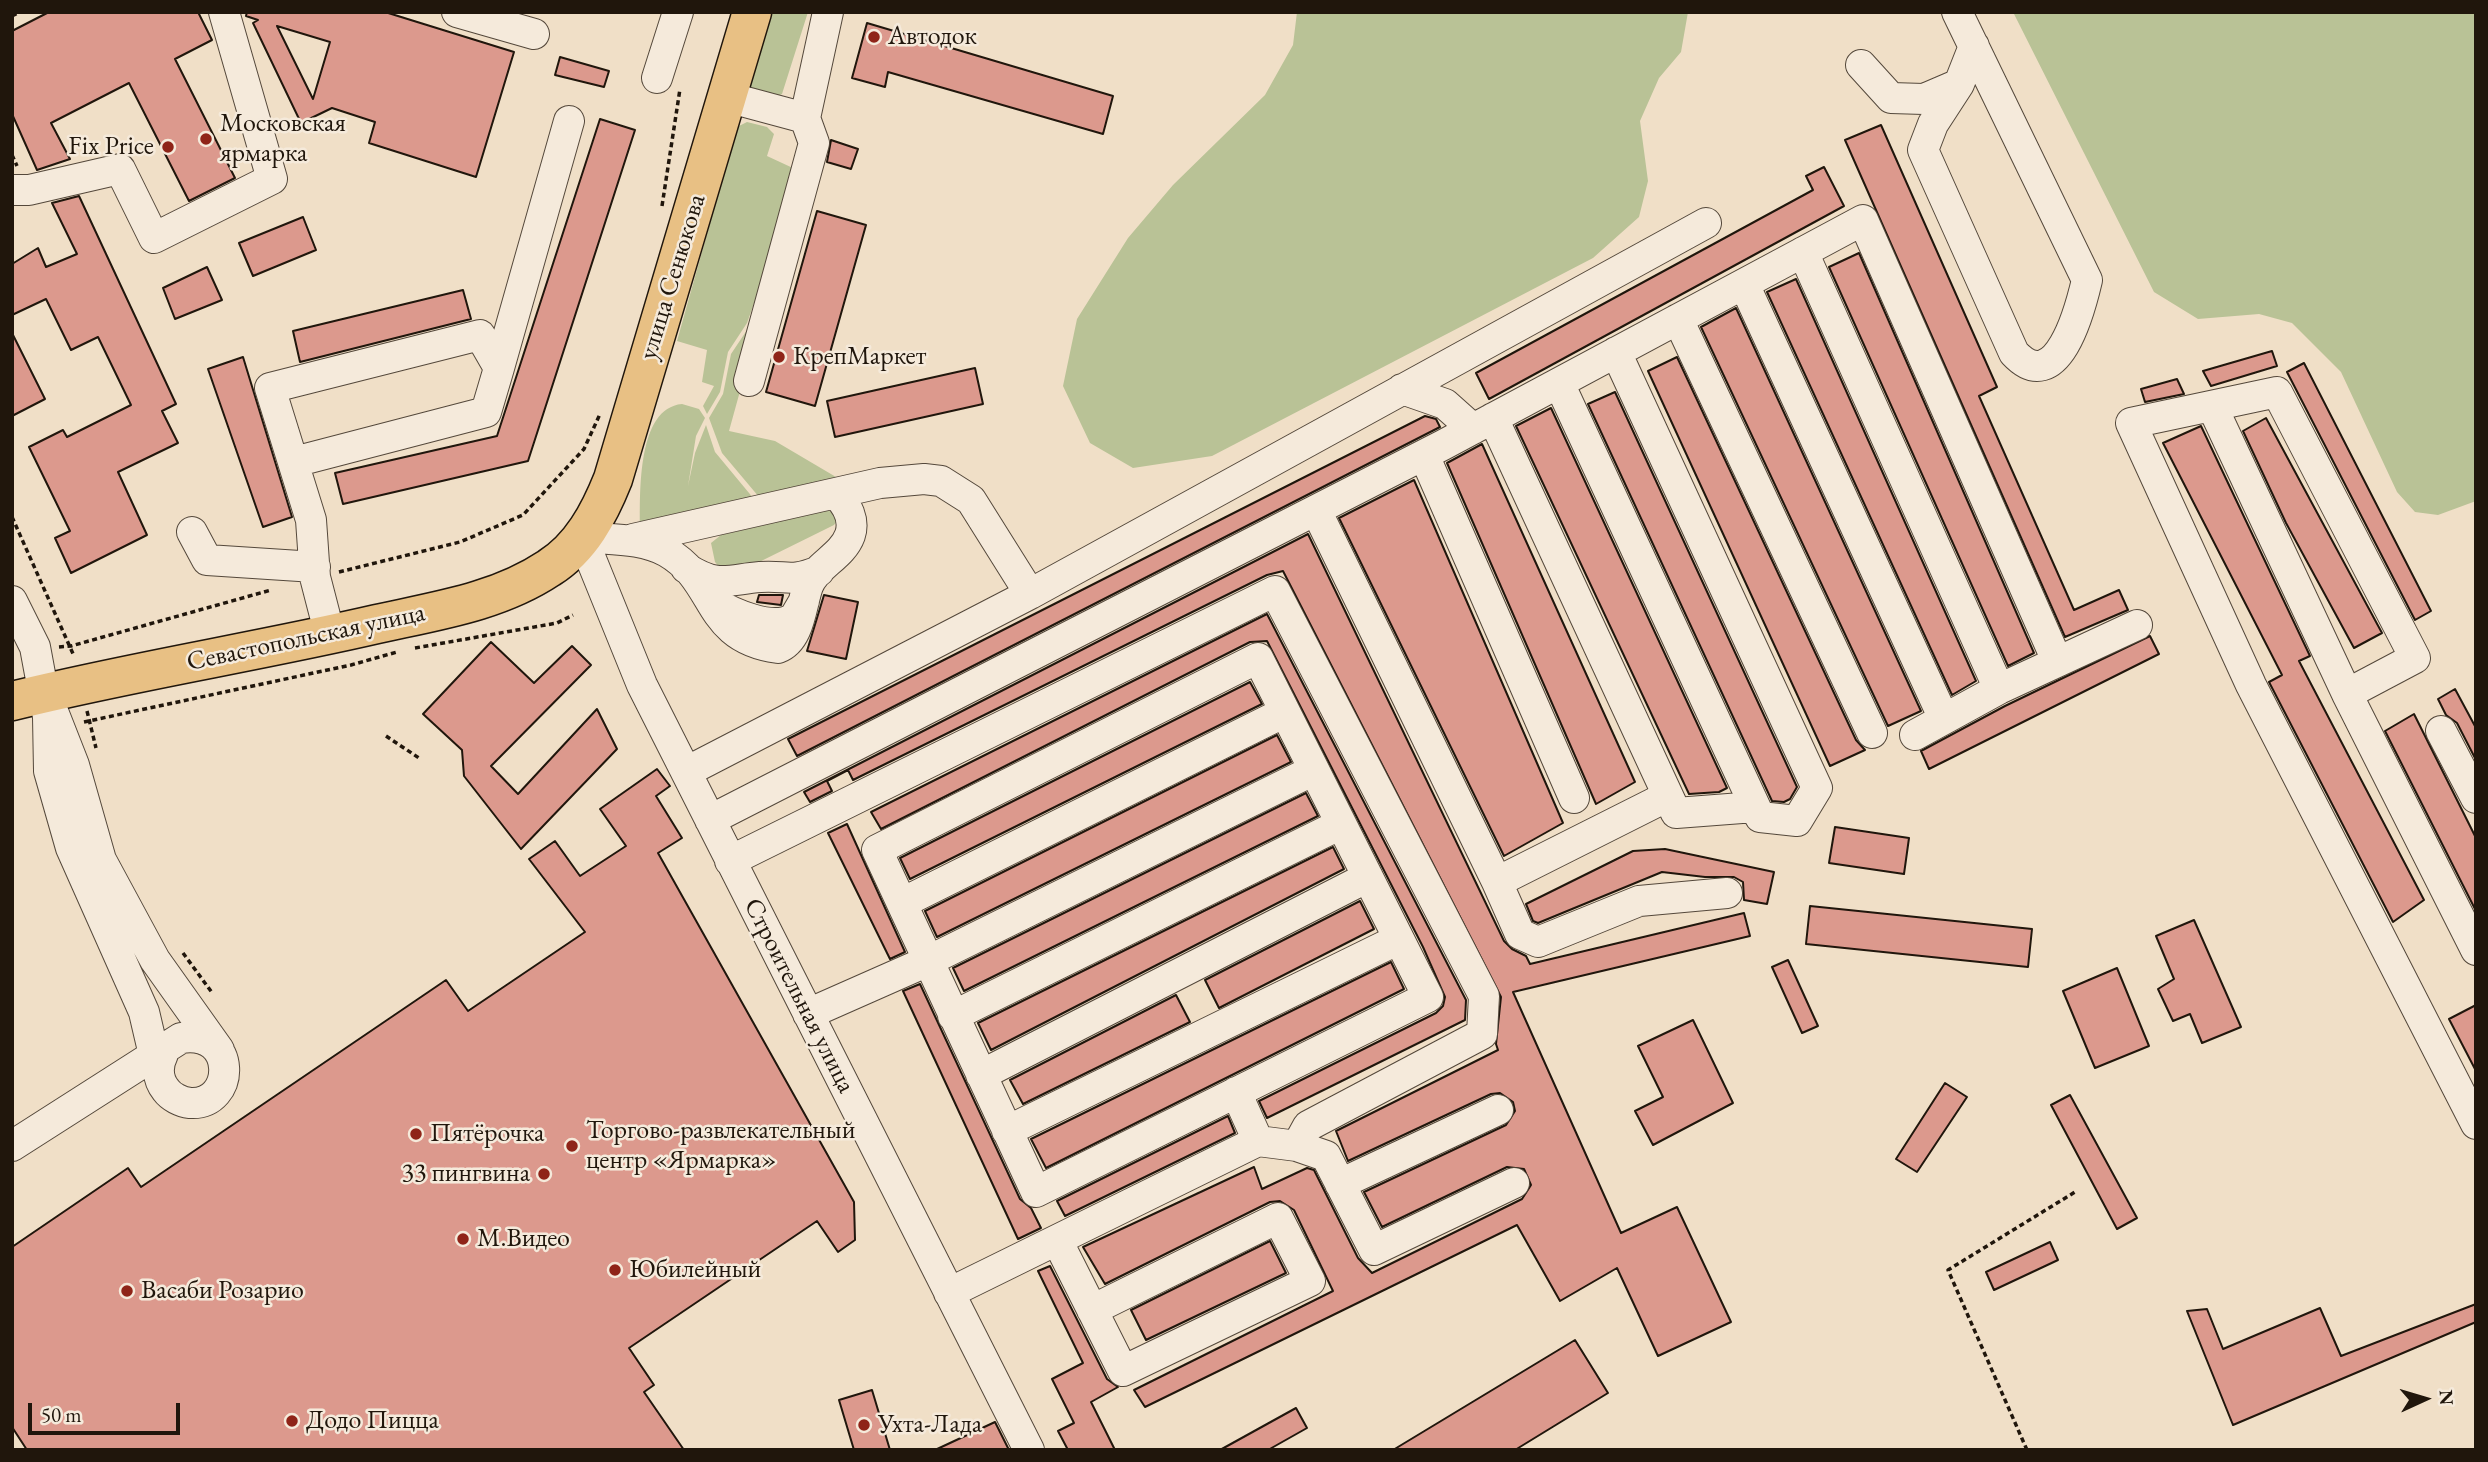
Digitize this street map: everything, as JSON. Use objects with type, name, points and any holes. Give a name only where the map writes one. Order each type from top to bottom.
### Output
[{"type":"main road","name":"улица Сенюкова","points":[[582,537],[613,479],[752,12]]},
{"type":"main road","name":"Севастопольская улица","points":[[28,697],[330,635],[506,591],[550,568],[582,537]]},
{"type":"street","points":[[12,190],[29,190],[120,169],[154,238],[272,179],[224,12]]},
{"type":"street","points":[[457,12],[534,34]]},
{"type":"street","points":[[669,83],[678,12]]},
{"type":"street","points":[[749,381],[814,144],[805,118],[828,12]]},
{"type":"street","points":[[1958,12],[2087,279],[2079,315],[2056,359],[2037,367],[2024,364],[2014,353],[1923,150],[1933,124],[1959,84],[1974,46]]},
{"type":"street","points":[[1861,65],[1891,98],[1924,99],[1959,84]]},
{"type":"street","points":[[727,97],[805,118]]},
{"type":"street","points":[[294,463],[486,412],[569,121]]},
{"type":"street","points":[[710,820],[1424,455],[1863,220],[2057,661]]},
{"type":"street","points":[[686,772],[1030,594],[1706,223]]},
{"type":"street","points":[[1802,252],[1999,689]]},
{"type":"street","points":[[1744,284],[1944,719]]},
{"type":"street","points":[[1678,319],[1872,733]]},
{"type":"street","points":[[330,635],[315,567],[311,520],[270,388],[480,335],[499,368]]},
{"type":"street","points":[[1559,383],[1760,817],[1797,821],[1817,788],[1616,352]]},
{"type":"street","points":[[1402,389],[1445,404],[1483,424],[1676,813],[1755,807]]},
{"type":"street","points":[[2347,694],[2415,658],[2277,392],[2132,423],[2251,685],[2476,1124]]},
{"type":"street","points":[[2212,406],[2347,694],[2476,950]]},
{"type":"street","points":[[1424,455],[1574,798]]},
{"type":"street","points":[[623,541],[837,495],[880,483],[924,479],[941,481],[971,499],[1030,594]]},
{"type":"street","points":[[686,567],[709,599],[737,613],[781,622],[794,618],[804,601],[808,585],[835,557],[849,536],[851,519],[837,495]]},
{"type":"street","points":[[1316,510],[1520,934],[1538,942],[1639,901],[1727,893]]},
{"type":"street","points":[[192,532],[208,561],[315,567]]},
{"type":"street","points":[[582,537],[653,545],[710,581],[721,583],[758,577],[792,580],[820,571]]},
{"type":"street","name":"Строительная улица","points":[[582,537],[642,685],[1029,1450]]},
{"type":"street","points":[[730,861],[1275,591],[1484,996],[1482,1034],[1308,1126],[1297,1146]]},
{"type":"street","points":[[12,601],[35,647],[28,697],[71,848],[161,1056],[168,1093],[177,1100],[199,1102],[218,1090],[223,1081],[225,1071],[219,1050],[155,960],[101,860],[74,765],[28,697]]},
{"type":"street","points":[[1915,735],[1999,689],[2137,625]]},
{"type":"street","points":[[1258,659],[1314,770],[1429,997],[1036,1192],[877,850],[1258,659]]},
{"type":"street","points":[[902,903],[1285,712]]},
{"type":"street","points":[[2441,731],[2476,798]]},
{"type":"street","points":[[808,1014],[928,961],[1314,770]]},
{"type":"street","points":[[1497,882],[1668,796]]},
{"type":"street","points":[[953,1016],[1341,824]]},
{"type":"street","points":[[981,1075],[1368,877]]},
{"type":"street","points":[[1007,1131],[1399,939]]},
{"type":"street","points":[[12,1146],[192,1036],[212,1043],[219,1050]]},
{"type":"street","points":[[1236,1092],[1258,1141]]},
{"type":"street","points":[[1340,1184],[1498,1110]]},
{"type":"street","points":[[949,1293],[1258,1141],[1297,1146],[1326,1157],[1374,1250],[1514,1183]]},
{"type":"street","points":[[1057,1240],[1092,1310],[1123,1371],[1310,1281],[1278,1218],[1092,1310]]},
{"type":"path","points":[[12,16],[20,12]]},
{"type":"path","points":[[662,208],[669,83]]},
{"type":"path","points":[[523,515],[584,449],[601,413]]},
{"type":"path","points":[[12,517],[71,646],[97,753]]},
{"type":"path","points":[[72,723],[351,664],[402,650],[557,623],[573,615]]},
{"type":"path","points":[[386,736],[419,758]]},
{"type":"path","points":[[2027,1450],[1948,1270],[2075,1192]]},
{"type":"green space","points":[[769,12],[808,12],[782,94],[775,97],[753,92],[749,86]]},
{"type":"green space","points":[[1297,12],[1688,12],[1681,52],[1659,78],[1640,121],[1648,181],[1639,217],[1593,258],[1212,456],[1133,468],[1090,443],[1063,386],[1077,319],[1128,238],[1173,185],[1265,95],[1293,45]]},
{"type":"green space","points":[[2013,12],[2476,12],[2476,501],[2438,515],[2415,512],[2397,492],[2341,372],[2292,323],[2259,314],[2198,319],[2154,292]]},
{"type":"green space","points":[[747,122],[767,127],[774,134],[767,156],[795,169],[747,323],[728,352],[720,392],[707,414],[703,406],[714,386],[702,382],[707,350],[677,341],[737,127]]},
{"type":"green space","points":[[798,181],[729,431],[775,441],[836,477],[759,497],[722,453],[709,418],[723,394],[731,354],[751,324]]},
{"type":"green space","points":[[682,404],[699,409],[705,418],[696,436],[688,486],[695,453],[706,425],[715,452],[754,499],[640,528],[641,474],[649,436],[656,420],[667,409]]},
{"type":"green space","points":[[827,510],[834,513],[837,521],[834,525],[745,569],[720,568],[715,562],[711,543],[721,535]]},
{"type":"building","points":[[49,12],[198,12],[212,40],[175,59],[235,178],[189,201],[129,83],[51,123],[70,159],[37,170],[12,114],[12,31]]},
{"type":"building","points":[[247,12],[385,12],[514,52],[476,177],[369,143],[375,122],[332,108],[301,123],[253,23],[258,20],[246,16]],"holes":[[[277,26],[330,42],[313,99]]]},
{"type":"building","points":[[867,23],[1113,96],[1103,134],[888,72],[885,87],[852,78]]},
{"type":"building","points":[[560,57],[609,71],[604,87],[555,75]]},
{"type":"building","points":[[600,119],[635,130],[528,461],[343,504],[335,473],[497,436]]},
{"type":"building","points":[[1881,125],[1997,387],[1979,396],[2074,610],[2119,590],[2128,610],[2065,637],[1845,140]]},
{"type":"building","points":[[831,140],[858,149],[851,169],[827,162]]},
{"type":"building","points":[[1824,167],[1844,206],[1489,399],[1476,373],[1813,190],[1806,176]]},
{"type":"building","points":[[79,196],[176,404],[162,411],[178,443],[118,472],[147,535],[71,573],[55,538],[70,531],[29,447],[63,430],[67,437],[131,405],[98,337],[71,350],[46,299],[12,315],[12,264],[38,248],[46,267],[77,254],[52,203]]},
{"type":"building","points":[[817,211],[866,225],[815,406],[766,392]]},
{"type":"building","points":[[303,217],[316,250],[253,276],[239,243]]},
{"type":"building","points":[[1859,253],[2034,653],[2008,666],[1829,267]]},
{"type":"building","points":[[207,267],[222,300],[175,319],[163,288]]},
{"type":"building","points":[[1796,279],[1976,681],[1952,695],[1767,292]]},
{"type":"building","points":[[463,290],[471,319],[300,362],[293,331]]},
{"type":"building","points":[[1736,308],[1921,711],[1888,726],[1701,327]]},
{"type":"building","points":[[12,333],[45,399],[12,416]]},
{"type":"building","points":[[2272,351],[2277,366],[2211,386],[2203,371]]},
{"type":"building","points":[[243,357],[292,517],[263,527],[208,369]]},
{"type":"building","points":[[1677,357],[1856,740],[1865,750],[1830,766],[1648,371]]},
{"type":"building","points":[[2304,363],[2431,611],[2415,620],[2287,372]]},
{"type":"building","points":[[975,368],[983,404],[835,437],[827,401]]},
{"type":"building","points":[[2177,379],[2184,394],[2145,402],[2141,389]]},
{"type":"building","points":[[1615,392],[1797,787],[1790,799],[1784,802],[1772,801],[1588,404]]},
{"type":"building","points":[[1551,408],[1727,788],[1719,792],[1689,794],[1516,426]]},
{"type":"building","points":[[1425,416],[1436,419],[1440,427],[797,756],[788,739]]},
{"type":"building","points":[[2266,418],[2382,633],[2354,648],[2286,523],[2243,431]]},
{"type":"building","points":[[2201,426],[2310,656],[2299,661],[2424,900],[2393,922],[2269,682],[2282,675],[2163,443]]},
{"type":"building","points":[[1482,444],[1635,782],[1596,804],[1447,463]]},
{"type":"building","points":[[1414,480],[1563,823],[1504,856],[1339,518]]},
{"type":"building","points":[[1308,534],[1504,941],[1512,949],[1526,956],[1530,964],[1744,913],[1750,936],[1513,992],[1621,1233],[1677,1207],[1731,1322],[1658,1356],[1617,1268],[1560,1301],[1517,1225],[1145,1407],[1134,1390],[1333,1291],[1294,1210],[1280,1201],[1270,1202],[1105,1284],[1083,1247],[1254,1167],[1262,1189],[1307,1168],[1314,1170],[1358,1258],[1372,1273],[1522,1199],[1531,1185],[1524,1169],[1507,1167],[1382,1227],[1364,1192],[1506,1125],[1515,1111],[1513,1102],[1500,1093],[1491,1094],[1348,1161],[1336,1131],[1498,1050],[1496,1044],[1501,997],[1283,571],[1267,575],[853,780],[848,770],[827,781],[832,791],[810,802],[804,792]]},
{"type":"building","points":[[759,595],[783,595],[781,605],[757,602]]},
{"type":"building","points":[[824,595],[858,602],[846,659],[807,651]]},
{"type":"building","points":[[1267,614],[1466,1000],[1465,1020],[1267,1118],[1259,1101],[1436,1013],[1443,1006],[1445,997],[1423,947],[1267,641],[1250,642],[881,829],[871,812]]},
{"type":"building","points":[[2150,636],[2159,654],[1929,769],[1921,751],[2005,706]]},
{"type":"building","points":[[491,642],[534,683],[572,646],[591,665],[491,766],[518,794],[597,709],[617,749],[521,849],[464,776],[462,750],[423,714]]},
{"type":"building","points":[[1250,682],[1262,704],[910,879],[900,858]]},
{"type":"building","points":[[2455,689],[2476,728],[2476,760],[2457,723],[2446,715],[2438,699]]},
{"type":"building","points":[[2414,714],[2476,838],[2476,911],[2385,731]]},
{"type":"building","points":[[1277,735],[1291,762],[937,937],[925,911]]},
{"type":"building","points":[[657,769],[670,786],[656,796],[682,838],[658,853],[854,1202],[855,1240],[838,1252],[817,1221],[629,1348],[654,1385],[644,1392],[684,1450],[27,1450],[12,1427],[12,1247],[128,1168],[141,1187],[446,980],[468,1011],[585,932],[529,859],[555,841],[580,876],[626,846],[600,809]]},
{"type":"building","points":[[1306,793],[1318,816],[964,991],[953,968]]},
{"type":"building","points":[[847,824],[905,952],[890,959],[828,833]]},
{"type":"building","points":[[1835,827],[1909,838],[1904,874],[1829,863]]},
{"type":"building","points":[[1333,847],[1344,869],[991,1050],[978,1023]]},
{"type":"building","points":[[1665,849],[1774,872],[1767,904],[1744,900],[1743,882],[1734,877],[1662,872],[1538,923],[1533,921],[1526,904],[1633,851]]},
{"type":"building","points":[[1360,901],[1374,929],[1219,1008],[1205,980]]},
{"type":"building","points":[[1810,906],[2032,929],[2028,967],[1806,944]]},
{"type":"building","points":[[2194,920],[2241,1027],[2202,1043],[2190,1014],[2173,1021],[2158,989],[2174,979],[2156,936]]},
{"type":"building","points":[[1788,960],[1818,1026],[1802,1033],[1772,967]]},
{"type":"building","points":[[1391,962],[1404,989],[1046,1168],[1031,1139]]},
{"type":"building","points":[[2117,968],[2149,1046],[2095,1068],[2063,991]]},
{"type":"building","points":[[920,984],[1020,1199],[1031,1208],[1041,1228],[1018,1239],[903,991]]},
{"type":"building","points":[[1176,995],[1190,1022],[1023,1104],[1010,1080]]},
{"type":"building","points":[[2476,1005],[2476,1071],[2449,1019]]},
{"type":"building","points":[[1693,1020],[1733,1103],[1653,1145],[1635,1111],[1663,1097],[1638,1046]]},
{"type":"building","points":[[1945,1083],[1967,1097],[1917,1172],[1896,1159]]},
{"type":"building","points":[[2070,1095],[2137,1218],[2117,1229],[2051,1105]]},
{"type":"building","points":[[1228,1116],[1235,1133],[1065,1216],[1057,1201]]},
{"type":"building","points":[[1270,1241],[1286,1273],[1146,1340],[1131,1310]]},
{"type":"building","points":[[2050,1242],[2058,1260],[1994,1290],[1986,1272]]},
{"type":"building","points":[[1050,1266],[1107,1379],[1118,1387],[1091,1402],[1115,1450],[1068,1450],[1058,1431],[1074,1423],[1052,1379],[1083,1363],[1038,1271]]},
{"type":"building","points":[[2476,1304],[2476,1322],[2233,1425],[2187,1311],[2207,1309],[2223,1349],[2320,1308],[2341,1356]]},
{"type":"building","points":[[1575,1340],[1608,1393],[1515,1450],[1393,1450]]},
{"type":"building","name":"Ухта-Лада","points":[[872,1390],[890,1450],[854,1450],[839,1400]]},
{"type":"building","points":[[1296,1408],[1307,1428],[1268,1450],[1220,1450]]},
{"type":"building","points":[[995,1422],[1009,1450],[935,1450]]},
{"type":"place","name":"Автодок","points":[[874,37]]},
{"type":"place","name":"Московская ярмарка","points":[[206,139]]},
{"type":"place","name":"Fix Price","points":[[168,147]]},
{"type":"place","name":"КрепМаркет","points":[[779,357]]},
{"type":"place","name":"Пятёрочка","points":[[416,1134]]},
{"type":"place","name":"Торгово-развлекательный центр «Ярмарка»","points":[[572,1146]]},
{"type":"place","name":"33 пингвина","points":[[544,1174]]},
{"type":"place","name":"М.Видео","points":[[463,1239]]},
{"type":"place","name":"Юбилейный","points":[[615,1270]]},
{"type":"place","name":"Васаби Розарио","points":[[127,1291]]},
{"type":"place","name":"Додо Пицца","points":[[292,1421]]},
{"type":"place","name":"Ухта-Лада","points":[[864,1425]]}]
